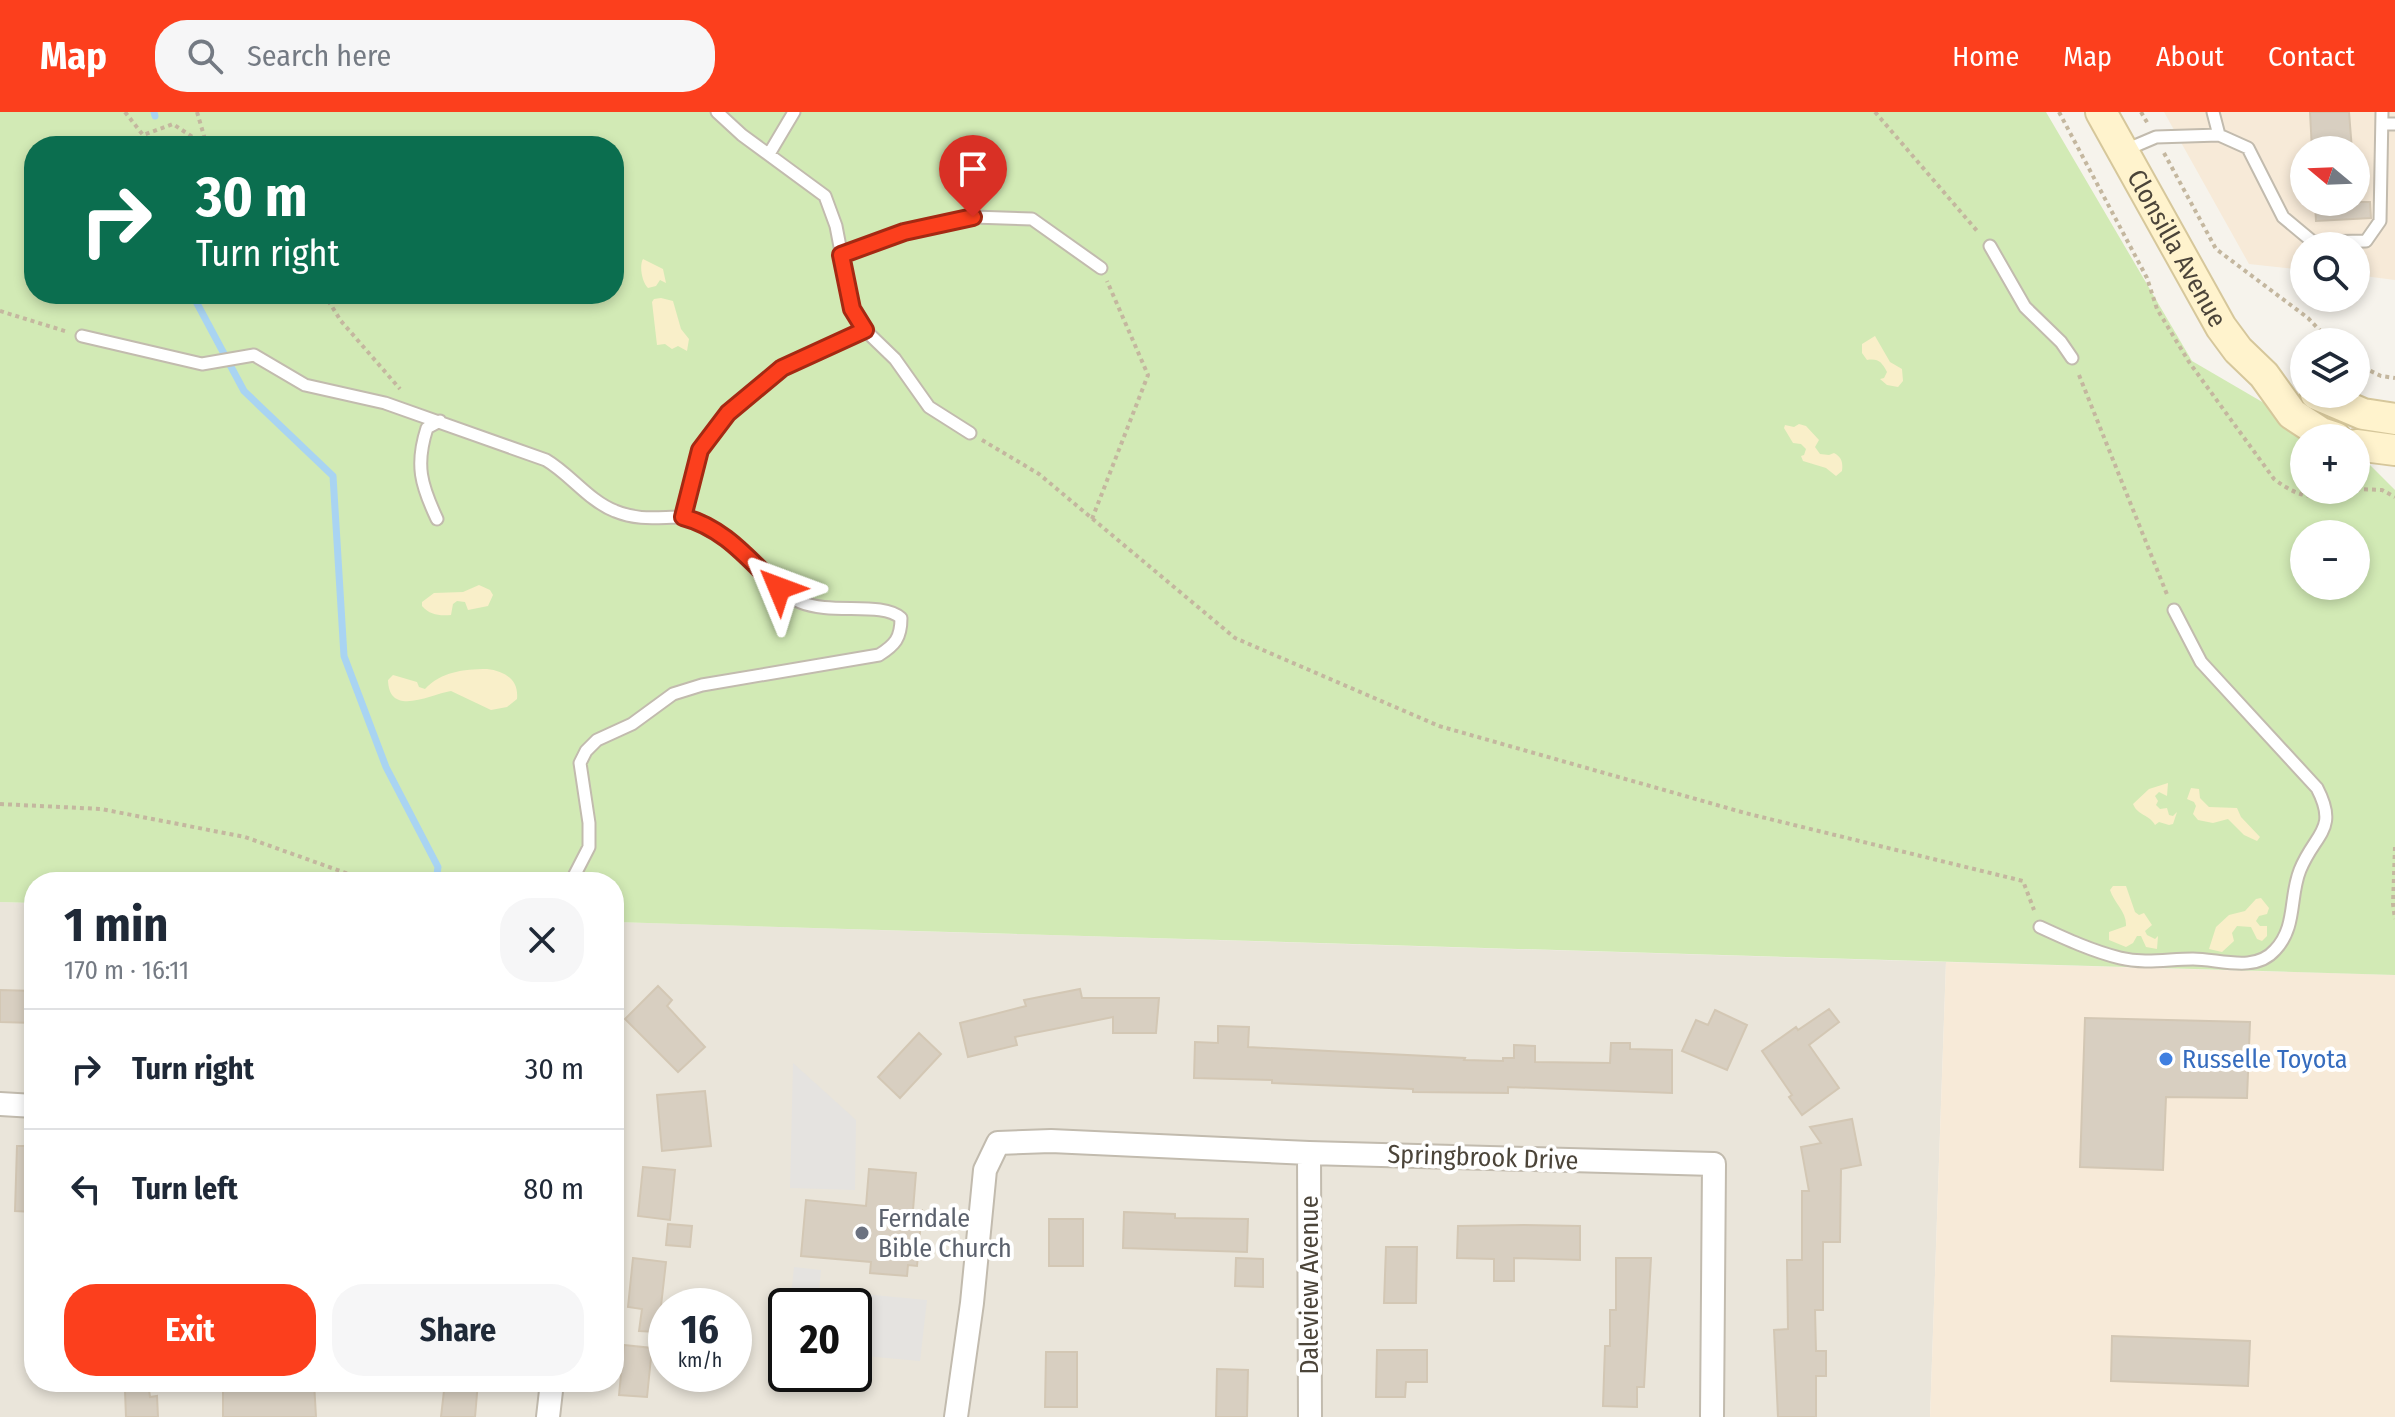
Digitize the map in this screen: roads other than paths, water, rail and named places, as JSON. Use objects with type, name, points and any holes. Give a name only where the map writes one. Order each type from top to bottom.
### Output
[{"type":"main road","name":"Clonsilla Avenue","points":[[2101,112],[2221,327],[2238,350],[2264,375],[2292,414],[2307,424]]},
{"type":"main road","name":"Clonsilla Avenue","points":[[2264,375],[2290,383]]},
{"type":"main road","points":[[2349,408],[2363,414],[2395,419]]},
{"type":"main road","points":[[2370,447],[2395,450]]},
{"type":"street","points":[[0,1104],[24,1105]]},
{"type":"street","name":"Springbrook Drive","points":[[956,1417],[972,1303],[985,1170],[998,1143],[1051,1141],[1309,1153],[1714,1164],[1712,1417]]},
{"type":"street","name":"Daleview Avenue","points":[[1309,1153],[1310,1417]]},
{"type":"street","points":[[548,1417],[551,1392]]},
{"type":"lane","points":[[717,112],[825,196],[836,226],[852,309],[865,330],[895,359],[929,407],[970,433]]},
{"type":"lane","points":[[769,154],[794,112]]},
{"type":"lane","points":[[2213,112],[2219,135]]},
{"type":"lane","points":[[2123,152],[2156,137],[2219,135],[2248,148],[2283,217],[2313,242],[2366,241],[2380,221],[2382,118],[2395,124]]},
{"type":"lane","points":[[841,255],[904,232],[973,217],[1032,219],[1101,268]]},
{"type":"lane","points":[[1990,246],[2025,307],[2061,342],[2072,358]]},
{"type":"lane","points":[[683,517],[700,450],[728,413],[782,368],[865,330]]},
{"type":"lane","points":[[82,336],[202,364],[249,354],[305,385],[427,416],[546,460],[564,470],[614,511],[660,520],[683,517],[697,520],[733,541],[763,573],[797,601],[838,610],[880,608],[893,611],[901,618],[901,630],[895,645],[879,655],[702,685],[673,694],[632,724],[597,740],[580,763],[589,823],[589,847],[576,872]]},
{"type":"lane","points":[[437,519],[420,480],[420,461],[427,428],[440,421]]},
{"type":"lane","points":[[2040,927],[2079,945],[2121,958],[2251,963],[2273,954],[2291,923],[2298,874],[2328,819],[2326,806],[2317,788],[2201,662],[2174,610]]},
{"type":"waterway","points":[[154,112],[155,116]]},
{"type":"waterway","points":[[197,304],[244,391],[333,476],[344,656],[386,767],[438,867],[437,872]]},
{"type":"place","name":"Russelle Toyota","points":[[2166,1059]]},
{"type":"place","name":"Ferndale Bible Church","points":[[862,1233]]}]
